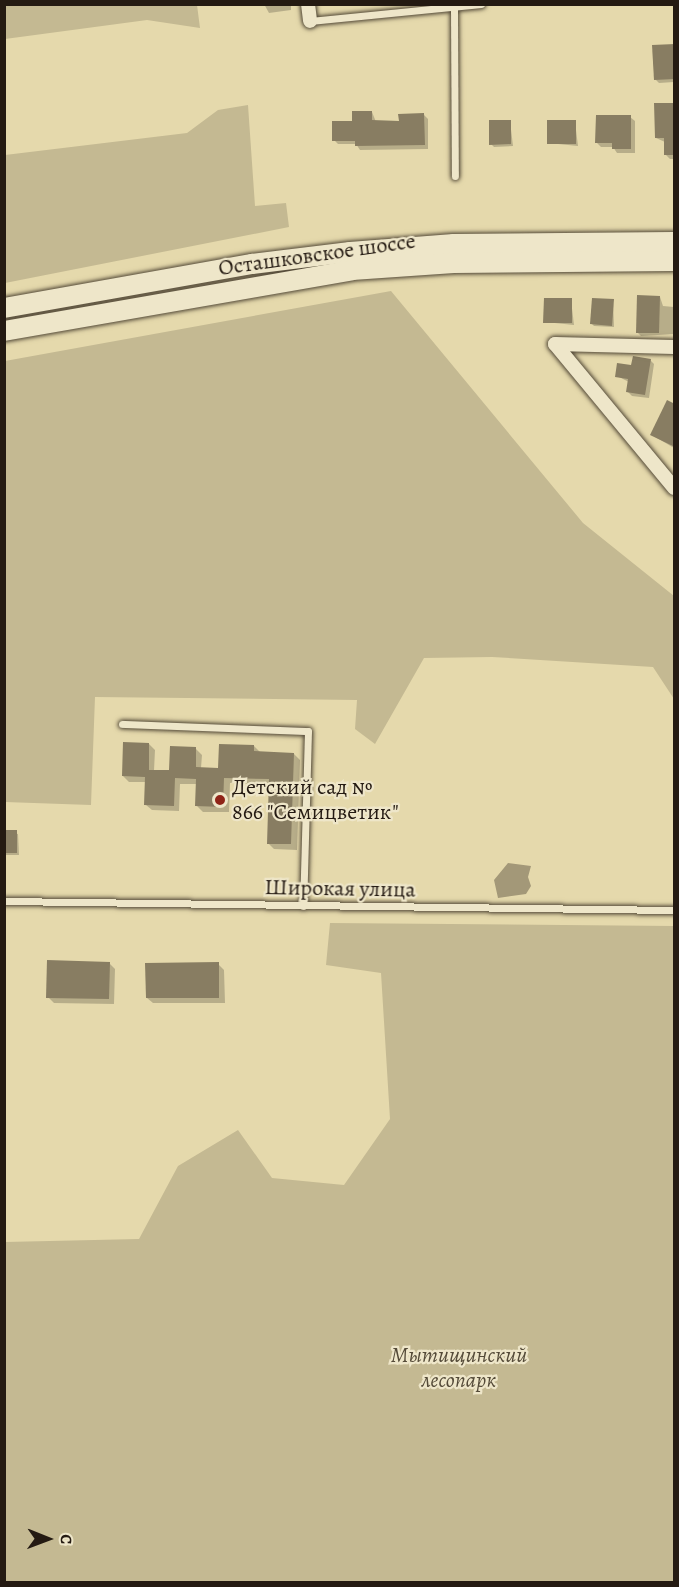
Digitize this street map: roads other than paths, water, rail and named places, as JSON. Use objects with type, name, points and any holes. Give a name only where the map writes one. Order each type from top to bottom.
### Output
[{"type":"main road","name":"Осташковское шоссе","points":[[4,308],[252,264],[350,252],[454,244],[675,242]]},
{"type":"main road","name":"Осташковское шоссе","points":[[4,331],[352,270],[454,263],[675,261]]},
{"type":"street","points":[[308,4],[310,21]]},
{"type":"street","points":[[675,348],[555,345],[675,488]]},
{"type":"lane","points":[[310,21],[481,4]]},
{"type":"lane","points":[[454,8],[455,176]]},
{"type":"lane","points":[[122,724],[308,731],[303,906]]},
{"type":"lane","name":"Широкая улица","points":[[4,901],[675,910]]},
{"type":"place","name":"Детский сад № 866 \"Семицветик\"","points":[[220,800]]},
{"type":"park label","name":"Мытищинский лесопарк","points":[[459,1368]]}]
